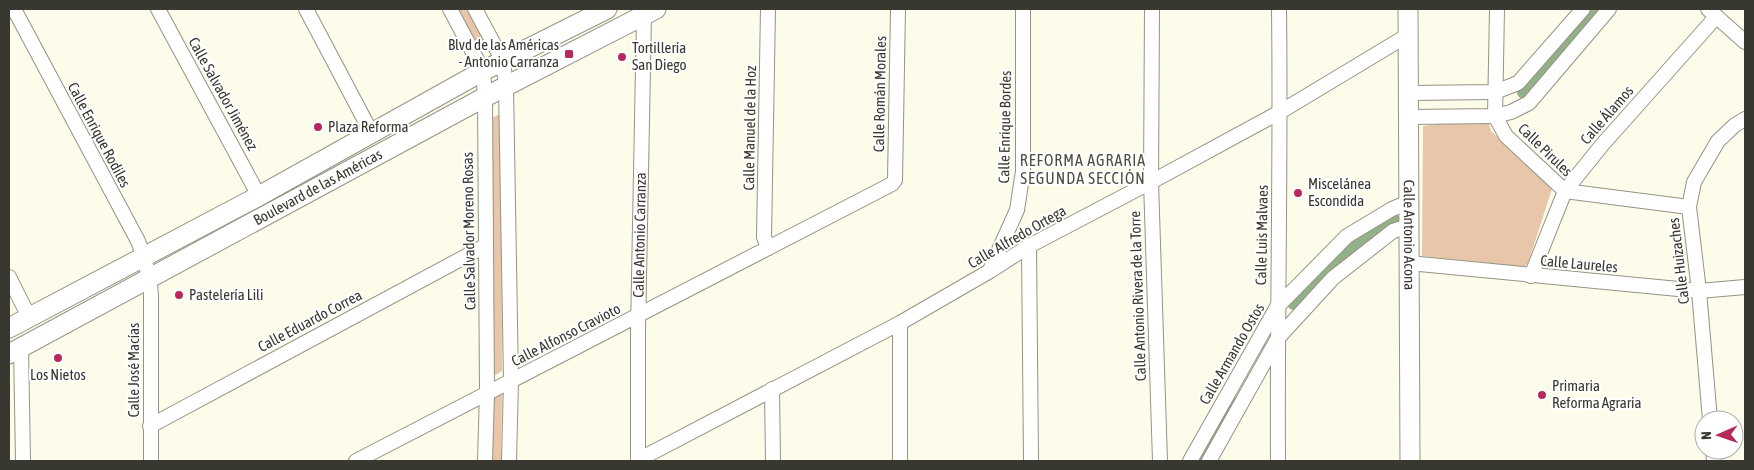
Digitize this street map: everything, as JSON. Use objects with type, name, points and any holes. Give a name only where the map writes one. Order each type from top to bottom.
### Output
[{"type":"main road","name":"Boulevard de las Américas","points":[[9,328],[258,196],[482,71],[607,9]]},
{"type":"main road","name":"Calle Antonio Acona","points":[[1408,9],[1410,461]]},
{"type":"main road","name":"Boulevard de las Américas","points":[[15,350],[648,11]]},
{"type":"street","name":"Calle Enrique Rodiles","points":[[14,9],[138,241],[150,278]]},
{"type":"street","name":"Calle Salvador Jiménez","points":[[158,9],[258,196]]},
{"type":"street","points":[[306,9],[371,132]]},
{"type":"street","name":"Calle Salvador Moreno Rosas","points":[[450,9],[482,71],[485,97],[487,394],[485,461]]},
{"type":"street","points":[[476,9],[503,61],[506,86],[511,381],[509,461]]},
{"type":"street","name":"Calle Manuel de la Hoz","points":[[768,9],[764,237],[768,248]]},
{"type":"street","name":"Calle Román Morales","points":[[895,180],[898,9]]},
{"type":"street","name":"Calle Enrique Bordes","points":[[990,271],[1017,210],[1023,171],[1023,9]]},
{"type":"street","name":"Calle Antonio Rivera de la Torre","points":[[1152,9],[1151,182],[1160,461]]},
{"type":"street","name":"Calle Luis Malvaes","points":[[1278,461],[1279,9]]},
{"type":"street","points":[[1495,116],[1497,9]]},
{"type":"street","points":[[1409,93],[1495,92],[1518,84],[1583,9]]},
{"type":"street","points":[[1409,117],[1495,116],[1511,112],[1529,103],[1609,9]]},
{"type":"street","name":"Calle Antonio Carranza","points":[[638,461],[638,315],[648,11]]},
{"type":"street","points":[[1712,13],[1745,42]]},
{"type":"street","name":"Calle Álamos","points":[[1531,276],[1565,191],[1712,13]]},
{"type":"street","name":"Calle Alfredo Ortega","points":[[638,461],[900,323],[1029,246],[1280,112],[1408,35]]},
{"type":"street","name":"Calle Pirules","points":[[1495,116],[1506,136],[1565,191],[1689,207]]},
{"type":"street","name":"Calle Huizaches","points":[[1709,410],[1699,291],[1689,207],[1694,182],[1704,162],[1718,141],[1735,125],[1745,119]]},
{"type":"street","name":"Calle Alfonso Cravioto","points":[[356,461],[887,187],[895,180]]},
{"type":"street","name":"Calle Armando Ostos","points":[[1190,461],[1278,306],[1347,236],[1392,209],[1409,202]]},
{"type":"street","points":[[1209,461],[1278,338],[1333,278],[1393,231],[1409,226]]},
{"type":"street","name":"Calle Eduardo Correa","points":[[150,426],[485,246]]},
{"type":"street","points":[[1029,246],[1031,461]]},
{"type":"street","name":"Calle Laureles","points":[[1409,263],[1699,291],[1745,287]]},
{"type":"street","points":[[9,277],[29,317]]},
{"type":"street","name":"Calle José Macías","points":[[150,278],[151,461]]},
{"type":"street","points":[[900,323],[900,461]]},
{"type":"street","points":[[15,350],[23,461]]},
{"type":"street","points":[[1238,375],[1253,383]]},
{"type":"street","points":[[772,389],[773,461]]},
{"type":"shaded area","points":[[457,9],[469,9],[490,47],[480,52]]},
{"type":"shaded area","points":[[501,113],[502,371],[490,378],[489,120]]},
{"type":"shaded area","points":[[1488,119],[1491,131],[1551,185],[1552,189],[1528,263],[1524,267],[1422,256],[1423,126]]},
{"type":"shaded area","points":[[502,390],[501,461],[490,461],[490,396]]},
{"type":"waterway","points":[[1524,92],[1598,9]]},
{"type":"waterway","points":[[1294,303],[1343,255],[1395,222]]},
{"type":"waterway","points":[[1199,461],[1231,402]]},
{"type":"place","name":"Blvd de las Américas - Antonio Carranza","points":[[569,54]]},
{"type":"place","name":"Tortillería San Diego","points":[[622,57]]},
{"type":"place","name":"Plaza Reforma","points":[[318,127]]},
{"type":"place","name":"Miscelánea Escondida","points":[[1298,193]]},
{"type":"place","name":"Pastelería Lili","points":[[179,295]]},
{"type":"place","name":"Los Nietos","points":[[58,358]]},
{"type":"place","name":"Primaria Reforma Agraria","points":[[1542,395]]},
{"type":"district","name":"REFORMA AGRARIA SEGUNDA SECCIÓN","points":[[1083,169]]}]
